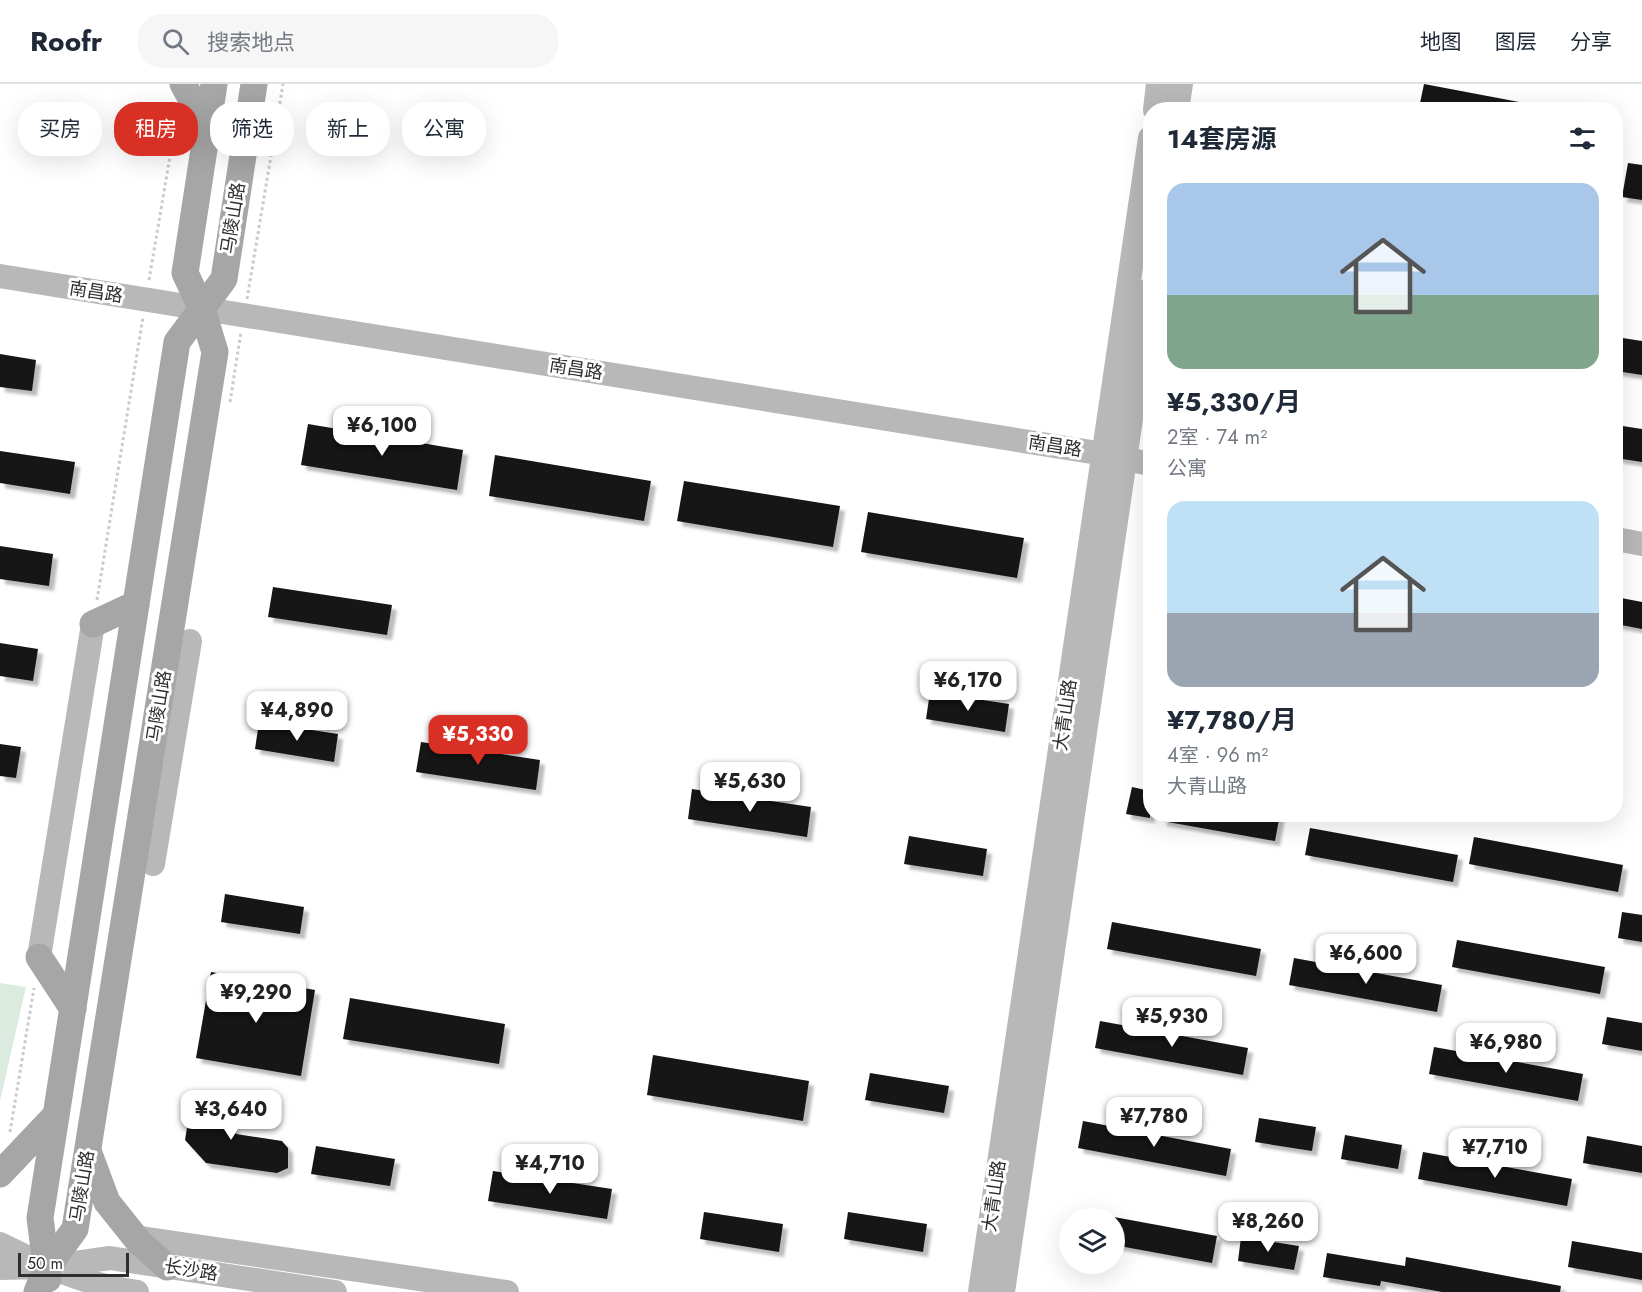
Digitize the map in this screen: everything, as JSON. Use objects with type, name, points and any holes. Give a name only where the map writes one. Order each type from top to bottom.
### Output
[{"type":"main road","name":"马陵山路","points":[[48,1280],[75,1229],[215,352],[202,309],[185,273],[214,84]]},
{"type":"main road","name":"马陵山路","points":[[48,1280],[39,1223],[177,342],[224,279],[254,84]]},
{"type":"main road","points":[[181,95],[207,127]]},
{"type":"main road","points":[[93,624],[136,604]]},
{"type":"main road","points":[[173,614],[190,641]]},
{"type":"main road","points":[[130,882],[153,864]]},
{"type":"main road","points":[[39,957],[73,1009]]},
{"type":"main road","points":[[0,1174],[56,1115]]},
{"type":"main road","points":[[87,1151],[107,1202],[134,1237],[167,1267]]},
{"type":"main road","points":[[37,1292],[48,1280]]},
{"type":"street","points":[[1156,102],[1158,84]]},
{"type":"street","points":[[1179,102],[1181,84]]},
{"type":"street","name":"大青山路","points":[[1003,1292],[1114,457],[1143,200]]},
{"type":"street","name":"南昌路","points":[[0,276],[1143,463]]},
{"type":"street","name":"大青山路","points":[[980,1292],[1114,457],[1143,322]]},
{"type":"street","points":[[1623,540],[1642,544]]},
{"type":"street","points":[[39,957],[93,624]]},
{"type":"street","points":[[153,864],[190,641]]},
{"type":"street","points":[[134,1237],[507,1292]]},
{"type":"street","name":"长沙路","points":[[0,1244],[48,1280]]},
{"type":"street","name":"长沙路","points":[[48,1280],[110,1258],[335,1292]]},
{"type":"street","points":[[287,1285],[314,1263]]},
{"type":"street","name":"长沙路","points":[[0,1268],[48,1280],[137,1292]]},
{"type":"path","points":[[229,409],[282,84]]},
{"type":"path","points":[[93,624],[181,95]]},
{"type":"path","points":[[10,1134],[39,957]]},
{"type":"green space","points":[[0,983],[26,987],[0,1101]]},
{"type":"building","points":[[1424,84],[1518,102],[1420,102]]},
{"type":"building","points":[[1628,163],[1642,165],[1642,200],[1623,197]]},
{"type":"building","points":[[1623,338],[1642,341],[1642,375],[1623,372]]},
{"type":"building","points":[[0,354],[36,360],[32,391],[0,387]]},
{"type":"building","points":[[308,424],[463,450],[457,490],[301,465]]},
{"type":"building","points":[[1623,426],[1642,429],[1642,462],[1623,459]]},
{"type":"building","points":[[0,451],[75,462],[70,494],[0,483]]},
{"type":"building","points":[[495,455],[651,481],[644,521],[489,496]]},
{"type":"building","points":[[684,481],[840,506],[833,547],[677,521]]},
{"type":"building","points":[[868,512],[1024,538],[1017,578],[861,552]]},
{"type":"building","points":[[0,546],[53,554],[49,586],[0,579]]},
{"type":"building","points":[[273,587],[392,605],[387,635],[268,617]]},
{"type":"building","points":[[1623,598],[1642,602],[1642,629],[1623,625]]},
{"type":"building","points":[[0,643],[38,649],[33,681],[0,676]]},
{"type":"building","points":[[930,692],[1009,704],[1005,732],[926,719]]},
{"type":"building","points":[[259,722],[338,734],[334,762],[255,749]]},
{"type":"building","points":[[421,742],[540,760],[536,790],[416,772]]},
{"type":"building","points":[[0,744],[21,747],[16,778],[0,776]]},
{"type":"building","points":[[1132,787],[1143,789],[1143,817],[1126,814]]},
{"type":"building","points":[[692,789],[811,807],[807,837],[688,819]]},
{"type":"building","points":[[1168,822],[1279,822],[1275,841]]},
{"type":"building","points":[[1310,828],[1458,855],[1453,882],[1305,855]]},
{"type":"building","points":[[909,836],[987,849],[983,876],[904,864]]},
{"type":"building","points":[[1474,837],[1623,865],[1618,892],[1469,864]]},
{"type":"building","points":[[225,894],[304,907],[300,934],[221,922]]},
{"type":"building","points":[[1622,912],[1642,915],[1642,942],[1618,938]]},
{"type":"building","points":[[1112,922],[1261,949],[1256,976],[1107,949]]},
{"type":"building","points":[[1457,940],[1605,967],[1600,994],[1452,967]]},
{"type":"building","points":[[1294,958],[1442,985],[1437,1012],[1289,985]]},
{"type":"building","points":[[211,972],[315,990],[301,1076],[196,1058]]},
{"type":"building","points":[[350,998],[505,1024],[499,1064],[343,1039]]},
{"type":"building","points":[[1607,1017],[1642,1023],[1642,1051],[1602,1044]]},
{"type":"building","points":[[1100,1021],[1248,1048],[1243,1075],[1095,1048]]},
{"type":"building","points":[[1434,1047],[1583,1074],[1578,1101],[1429,1074]]},
{"type":"building","points":[[653,1055],[809,1081],[803,1121],[647,1095]]},
{"type":"building","points":[[870,1073],[949,1086],[944,1113],[865,1100]]},
{"type":"building","points":[[200,1095],[218,1099],[222,1112],[236,1134],[282,1141],[288,1148],[288,1168],[277,1173],[206,1163],[185,1140],[191,1103]]},
{"type":"building","points":[[1259,1118],[1316,1127],[1312,1151],[1255,1142]]},
{"type":"building","points":[[1083,1121],[1231,1149],[1226,1176],[1078,1148]]},
{"type":"building","points":[[1345,1135],[1402,1145],[1398,1169],[1341,1159]]},
{"type":"building","points":[[1587,1136],[1642,1146],[1642,1173],[1583,1163]]},
{"type":"building","points":[[316,1146],[395,1159],[390,1186],[311,1174]]},
{"type":"building","points":[[1423,1152],[1572,1179],[1567,1206],[1418,1179]]},
{"type":"building","points":[[493,1171],[612,1189],[607,1219],[488,1201]]},
{"type":"building","points":[[704,1212],[783,1224],[779,1252],[700,1239]]},
{"type":"building","points":[[848,1212],[927,1224],[923,1252],[844,1239]]},
{"type":"building","points":[[1125,1219],[1217,1236],[1212,1263],[1125,1247]]},
{"type":"building","points":[[1241,1237],[1299,1246],[1294,1270],[1238,1261]]},
{"type":"building","points":[[1572,1241],[1642,1253],[1642,1280],[1568,1267]]},
{"type":"building","points":[[1327,1253],[1405,1266],[1406,1257],[1561,1286],[1560,1292],[1442,1292],[1381,1281],[1380,1286],[1323,1277]]}]
